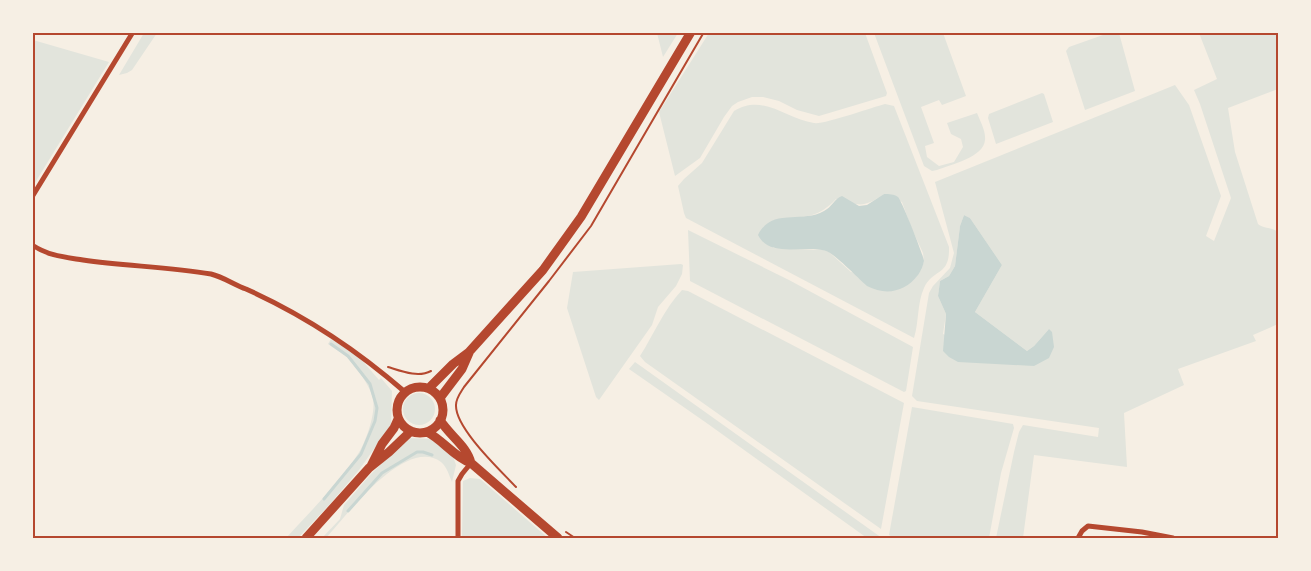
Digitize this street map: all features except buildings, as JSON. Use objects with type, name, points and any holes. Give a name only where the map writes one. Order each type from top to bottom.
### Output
[{"type":"main road","points":[[429,388],[453,364],[469,352],[543,270],[581,217],[691,32]]},
{"type":"main road","points":[[440,398],[462,370],[469,352]]},
{"type":"main road","points":[[369,468],[382,444],[394,428],[398,419],[397,405],[405,392],[416,387],[429,388],[440,398],[443,413],[437,425],[427,432],[410,431],[398,419]]},
{"type":"main road","points":[[440,420],[469,454],[471,463]]},
{"type":"main road","points":[[306,538],[369,468],[389,452],[410,431]]},
{"type":"main road","points":[[427,432],[437,437],[462,460],[471,463],[558,538]]},
{"type":"street","points":[[32,197],[133,32]]},
{"type":"street","points":[[32,245],[45,253],[64,257],[213,275],[267,299],[315,326],[366,359],[405,392]]},
{"type":"street","points":[[458,538],[458,481],[471,463]]},
{"type":"street","points":[[1078,538],[1088,526],[1139,531],[1173,538]]},
{"type":"path","points":[[464,387],[456,405],[459,419],[468,434],[517,489]]},
{"type":"path","points":[[567,532],[575,538]]},
{"type":"shaded area","points":[[144,33],[157,33],[132,70],[119,75]]},
{"type":"shaded area","points":[[657,33],[678,33],[663,57]]},
{"type":"shaded area","points":[[709,33],[865,33],[887,93],[886,96],[819,116],[763,97],[752,97],[738,102],[732,106],[724,117],[700,158],[675,176],[659,112]]},
{"type":"shaded area","points":[[874,33],[943,33],[966,96],[942,105],[939,100],[921,107],[934,143],[925,146],[927,157],[939,166],[954,162],[963,147],[961,139],[951,134],[947,123],[977,113],[985,137],[983,146],[979,151],[966,160],[937,170],[932,171],[924,166]]},
{"type":"shaded area","points":[[1106,33],[1119,33],[1135,91],[1085,110],[1066,51],[1069,47]]},
{"type":"shaded area","points":[[1199,33],[1278,33],[1278,89],[1228,108],[1235,152],[1258,224],[1278,232],[1276,258],[1278,270],[1278,324],[1253,335],[1256,341],[1178,369],[1184,385],[1124,413],[1127,467],[1034,455],[1023,538],[996,538],[1014,452],[1019,432],[1023,425],[1098,437],[1099,428],[917,401],[912,396],[929,293],[950,268],[954,253],[935,182],[1175,85],[1189,105],[1221,196],[1206,236],[1214,241],[1231,198],[1194,90],[1217,79]],"holes":[[[964,215],[970,218],[1002,265],[975,312],[1027,351],[1049,329],[1034,366],[943,334],[946,314],[938,296],[940,281],[949,276],[955,266],[960,226]]]},
{"type":"shaded area","points":[[32,40],[109,62],[33,186]]},
{"type":"shaded area","points":[[1042,93],[1044,94],[1053,122],[996,144],[988,118],[989,114]]},
{"type":"shaded area","points":[[885,104],[894,106],[949,247],[949,257],[944,268],[932,277],[924,288],[914,338],[686,218],[678,186],[702,163],[734,111],[745,106],[765,106],[804,121],[819,123]],"holes":[[[884,194],[902,202],[923,253],[924,261],[921,270],[915,278],[851,272],[829,252],[823,250],[773,248],[783,218],[818,213],[836,199],[865,204]]]},
{"type":"shaded area","points":[[884,194],[898,197],[913,229],[924,261],[922,268],[913,281],[895,291],[881,291],[867,286],[841,261],[826,251],[818,249],[779,249],[771,247],[758,235],[764,226],[771,221],[788,217],[815,215],[827,209],[842,196],[859,206],[867,205]]},
{"type":"shaded area","points":[[964,215],[970,218],[1002,265],[975,312],[1027,351],[1049,329],[1052,332],[1054,347],[1049,358],[1034,366],[958,362],[943,351],[946,314],[938,296],[940,281],[949,276],[955,266],[960,226]]},
{"type":"shaded area","points":[[688,230],[789,280],[913,347],[906,391],[904,392],[690,281]]},
{"type":"shaded area","points":[[683,265],[682,274],[676,286],[658,307],[652,325],[599,400],[596,397],[567,308],[573,272]]},
{"type":"shaded area","points":[[682,290],[688,291],[904,403],[881,529],[645,362],[640,356],[664,313]]},
{"type":"shaded area","points":[[331,339],[360,358],[379,380],[381,378],[392,391],[391,425],[359,470],[330,504],[298,538],[286,538],[348,468],[363,445],[373,413],[372,394],[362,375],[344,355],[328,344]]},
{"type":"shaded area","points":[[635,362],[882,538],[867,538],[629,369]]},
{"type":"shaded area","points":[[419,393],[425,394],[430,398],[434,403],[434,415],[430,420],[425,424],[419,425],[413,424],[408,420],[404,415],[403,409],[404,403],[408,398],[413,394]]},
{"type":"shaded area","points":[[912,407],[1013,424],[1014,428],[1001,473],[989,538],[894,538],[889,535]]},
{"type":"shaded area","points":[[408,438],[434,439],[455,457],[456,465],[452,482],[441,462],[427,457],[411,460],[394,469],[378,482],[362,497],[326,538],[322,538],[340,519],[344,505],[370,475]]},
{"type":"shaded area","points":[[470,478],[480,479],[548,538],[462,538],[463,481]]},
{"type":"waterway","points":[[324,499],[361,454],[375,421],[377,408],[370,384],[348,356],[331,344]]},
{"type":"waterway","points":[[348,511],[382,473],[417,452],[432,455]]}]
